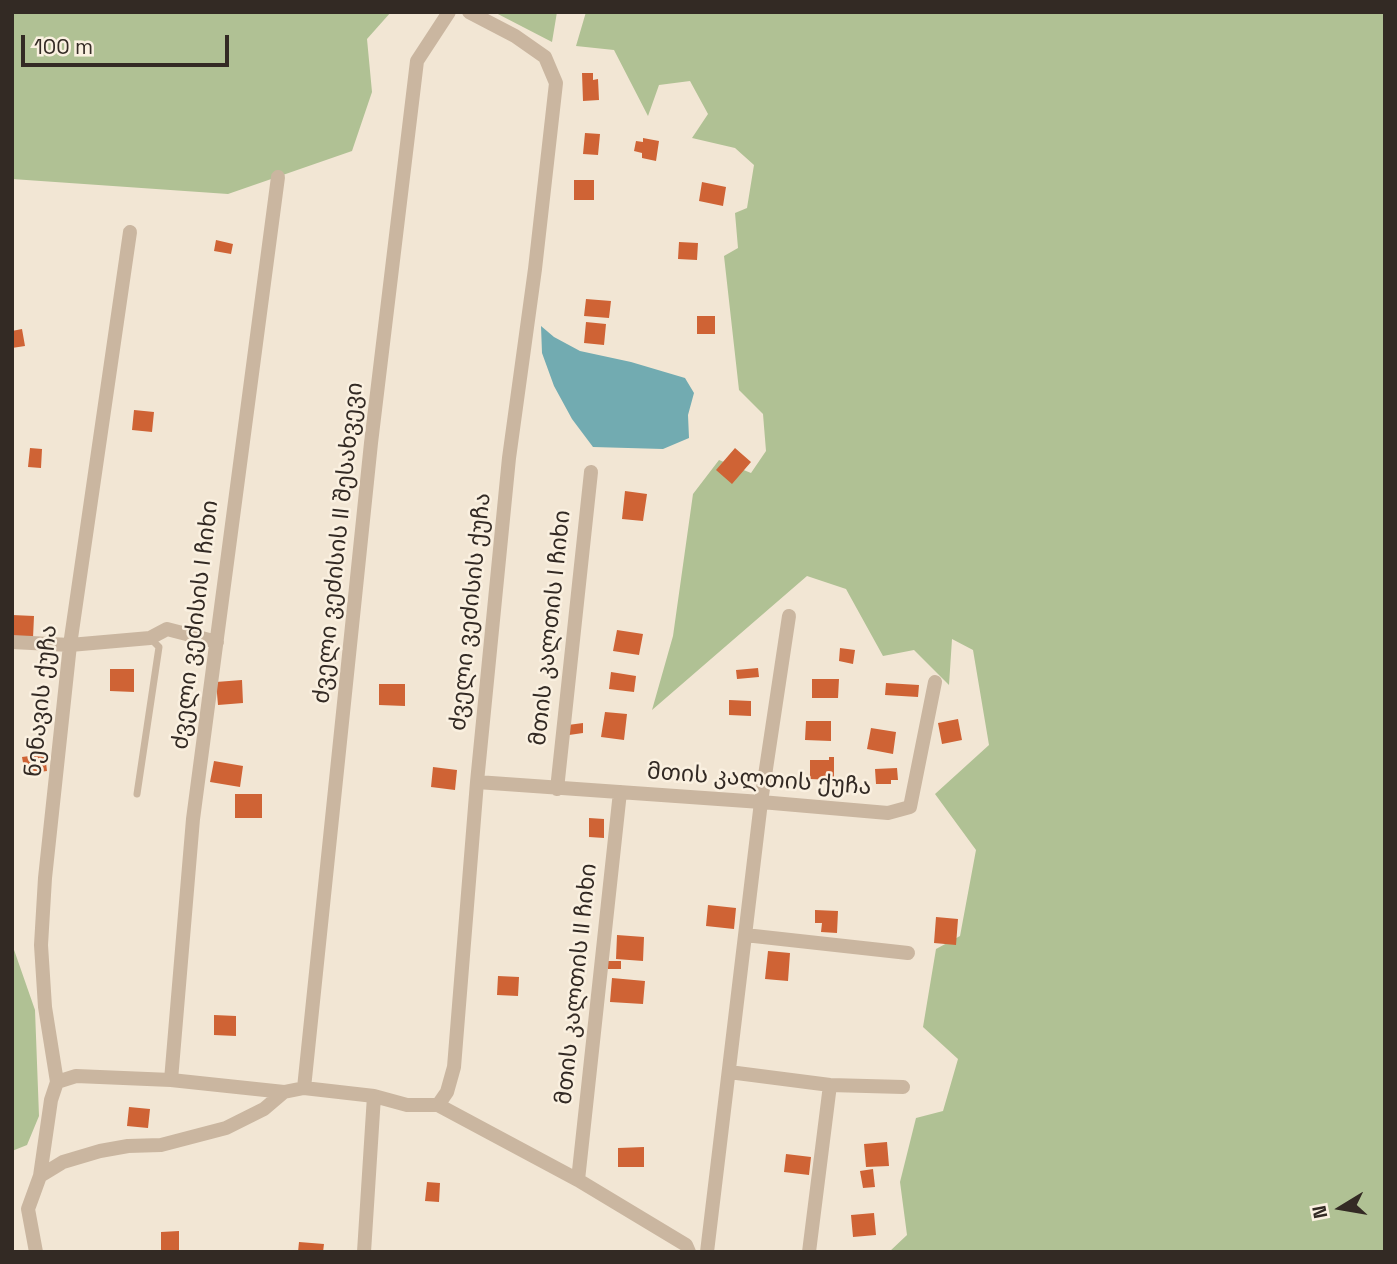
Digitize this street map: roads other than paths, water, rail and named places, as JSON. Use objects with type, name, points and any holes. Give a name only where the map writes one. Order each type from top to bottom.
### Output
[{"type":"street","name":"ძველი ვეძისის II შესახვევი","points":[[304,1088],[371,443],[417,61],[449,12]]},
{"type":"street","name":"ძველი ვეძისის ქუჩა","points":[[438,1105],[447,1092],[454,1067],[477,782],[509,458],[535,269],[556,83],[545,57],[515,36],[469,12]]},
{"type":"street","name":"ძველი ვეძისის I ჩიხი","points":[[171,1080],[193,819],[278,177]]},
{"type":"street","name":"ნენავის ქუჩა","points":[[40,1176],[51,1100],[57,1082],[45,1007],[41,945],[70,645],[130,232]]},
{"type":"street","name":"მთის კალთის I ჩიხი","points":[[557,789],[591,472]]},
{"type":"street","points":[[707,1252],[761,802],[789,616]]},
{"type":"street","points":[[12,642],[70,645],[150,638],[167,629],[217,642]]},
{"type":"street","name":"მთის კალთის ქუჩა","points":[[477,782],[888,813],[910,807],[935,682]]},
{"type":"street","name":"მთის კალთის II ჩიხი","points":[[578,1180],[620,792]]},
{"type":"street","points":[[745,935],[908,953]]},
{"type":"street","points":[[729,1072],[830,1085],[903,1087]]},
{"type":"street","points":[[57,1082],[76,1076],[171,1080],[284,1092],[304,1088],[374,1096],[407,1105],[438,1105],[578,1180],[686,1245],[689,1252]]},
{"type":"street","points":[[809,1252],[830,1085]]},
{"type":"street","points":[[36,1252],[28,1209],[40,1176],[63,1162],[100,1151],[128,1146],[160,1145],[226,1128],[264,1109],[284,1092]]},
{"type":"street","points":[[364,1252],[374,1096]]},
{"type":"lane","points":[[137,794],[159,647],[150,638]]},
{"type":"water","points":[[541,326],[554,337],[580,351],[685,378],[694,393],[688,415],[689,438],[663,449],[593,447],[572,419],[554,386],[542,353]]}]
